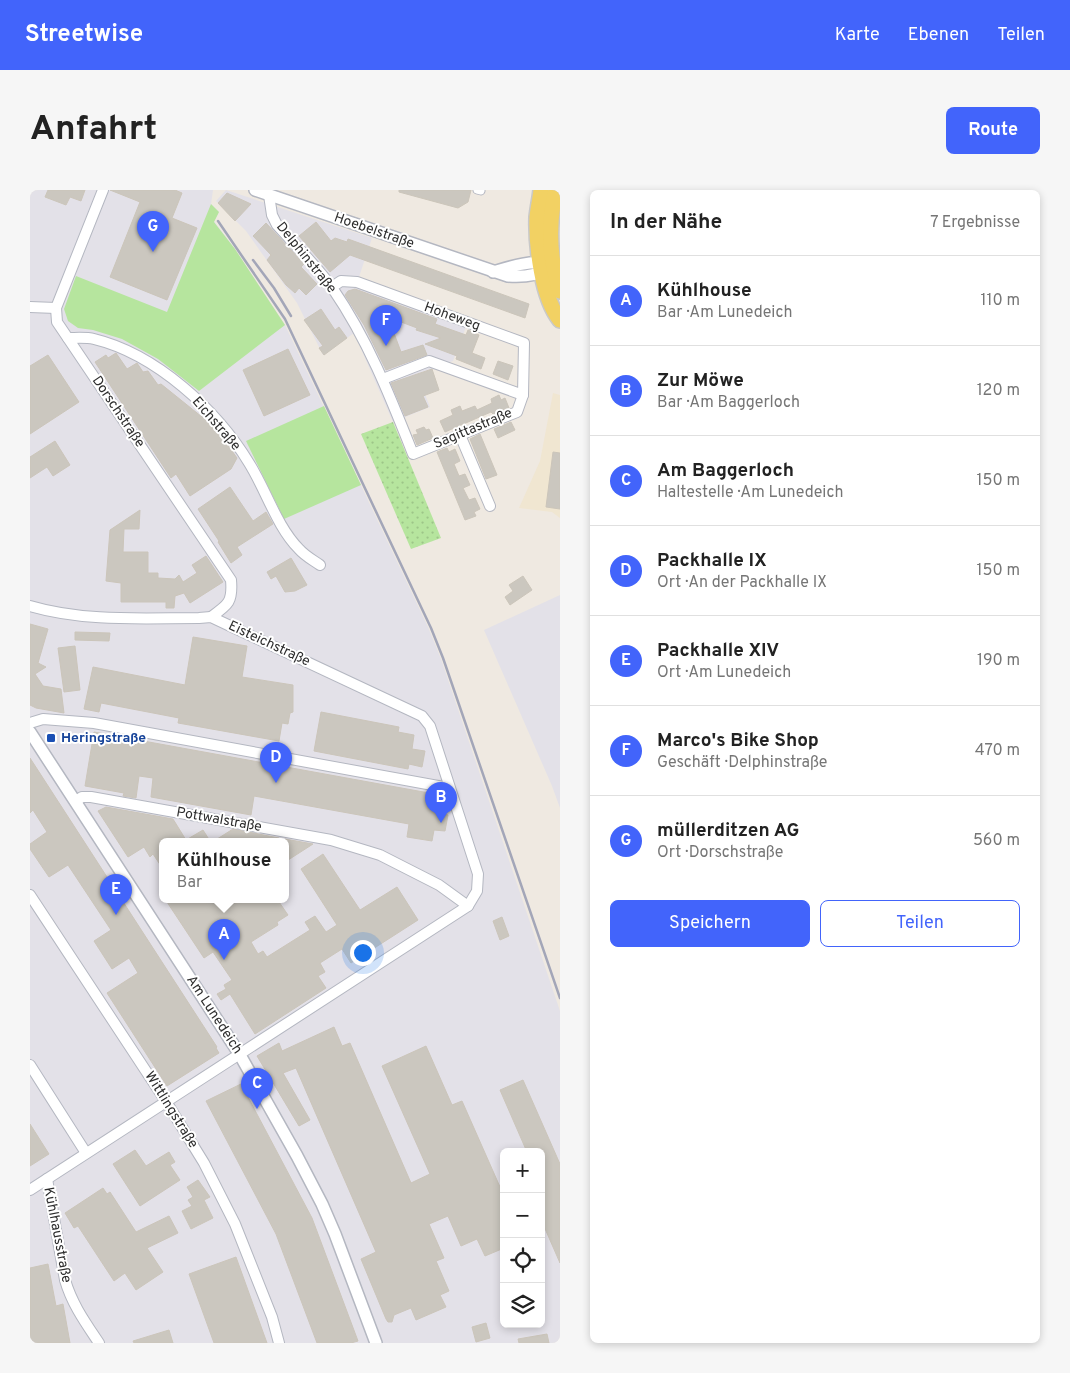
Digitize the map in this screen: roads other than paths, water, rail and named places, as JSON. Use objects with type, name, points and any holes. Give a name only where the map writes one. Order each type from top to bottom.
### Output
[{"type":"main road","points":[[541,190],[537,216],[550,302],[560,320]]},
{"type":"main road","points":[[556,190],[545,267],[560,291]]},
{"type":"street","points":[[30,307],[56,308],[103,190]]},
{"type":"street","name":"Hoebelstraße","points":[[255,190],[493,272],[523,264],[545,267]]},
{"type":"street","name":"Delphinstraße","points":[[269,195],[272,215],[277,225],[332,287],[358,330],[383,379],[413,454]]},
{"type":"street","name":"Hoheweg","points":[[332,287],[341,281],[357,282],[524,343],[524,395]]},
{"type":"street","name":"Dorschstraße","points":[[56,308],[57,322],[231,580],[232,592],[228,605],[211,617]]},
{"type":"street","name":"Eichstraße","points":[[68,338],[92,339],[119,348],[157,367],[189,394],[227,432],[248,462],[289,537],[298,549],[320,565]]},
{"type":"street","points":[[383,379],[429,361],[524,395]]},
{"type":"street","name":"Sagittastraße","points":[[413,454],[517,412],[524,395]]},
{"type":"street","points":[[460,435],[490,506]]},
{"type":"street","name":"Eisteichstraße","points":[[30,606],[87,617],[211,617],[422,716],[430,726],[478,874],[476,891],[468,906]]},
{"type":"street","points":[[30,723],[43,719],[94,723],[449,788]]},
{"type":"street","name":"Am Lunedeich","points":[[30,732],[240,1055],[322,1204],[376,1343]]},
{"type":"street","name":"Pottwalstraße","points":[[76,802],[82,798],[91,797],[331,840],[388,858],[439,885],[468,906]]},
{"type":"street","name":"Wittlingstraße","points":[[30,895],[167,1103],[204,1163],[235,1224],[272,1317],[279,1343]]},
{"type":"street","points":[[30,1190],[167,1103],[468,906]]},
{"type":"street","points":[[30,1065],[86,1153]]},
{"type":"street","name":"Kühlhausstraße","points":[[47,1179],[65,1280],[75,1306],[99,1343]]},
{"type":"railway","points":[[218,221],[285,319],[431,628],[560,998]]},
{"type":"railway","points":[[253,260],[274,288],[291,316]]},
{"type":"place","name":"müllerditzen AG","points":[[153,252]]},
{"type":"place","name":"Marco's Bike Shop","points":[[386,346]]},
{"type":"place","name":"Heringstraße","points":[[51,738]]},
{"type":"place","name":"Packhalle IX","points":[[276,783]]},
{"type":"place","name":"Zur Möwe","points":[[441,823]]},
{"type":"place","name":"Packhalle XIV","points":[[116,915]]},
{"type":"place","name":"Kühlhouse","points":[[224,960]]},
{"type":"place","name":"Am Baggerloch","points":[[257,1109]]}]
